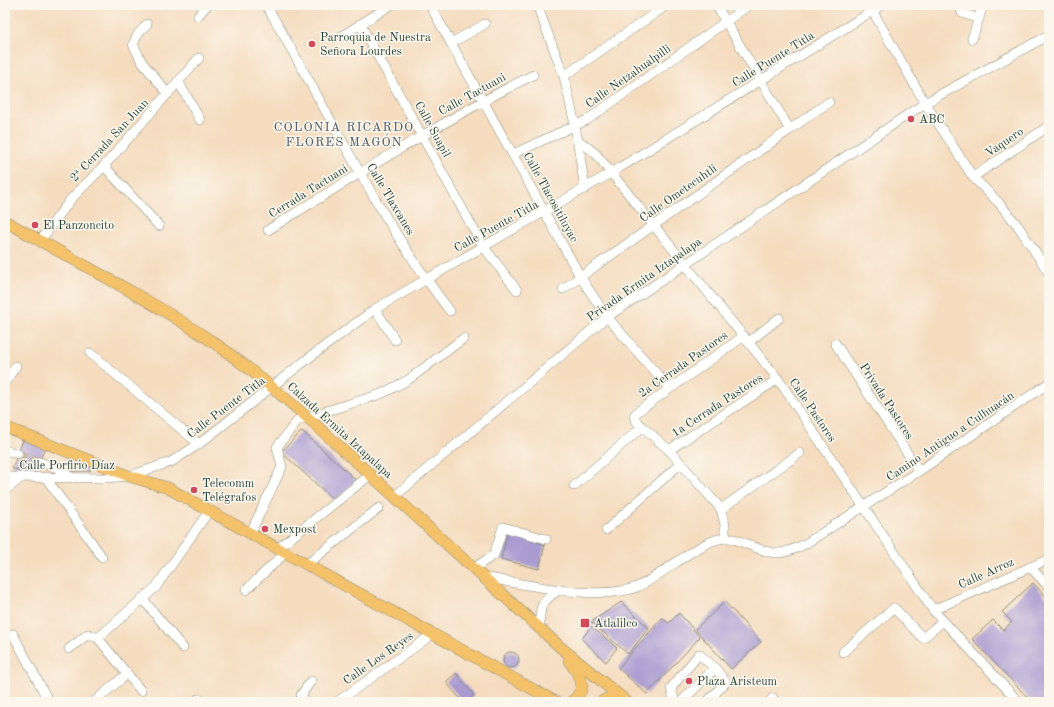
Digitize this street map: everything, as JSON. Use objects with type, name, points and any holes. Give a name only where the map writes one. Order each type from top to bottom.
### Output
[{"type":"main road","name":"Calzada Ermita Iztapalapa","points":[[5,221],[145,299],[213,343],[272,387],[395,496],[540,629],[625,700]]},
{"type":"main road","points":[[5,427],[129,476],[168,488],[556,702]]},
{"type":"main road","points":[[560,646],[581,677],[580,692],[571,702]]},
{"type":"main road","points":[[601,702],[610,697],[625,700]]},
{"type":"street","points":[[198,16],[207,5]]},
{"type":"street","name":"Calle Tlaxcanes","points":[[266,5],[302,66],[360,172],[425,280],[450,311]]},
{"type":"street","points":[[342,36],[392,5]]},
{"type":"street","name":"Calle Tlacositiluyac","points":[[430,5],[581,278],[607,317],[669,388]]},
{"type":"street","points":[[538,5],[564,76],[575,125],[585,189]]},
{"type":"street","points":[[564,76],[667,5]]},
{"type":"street","points":[[716,5],[790,130]]},
{"type":"street","name":"Calle Netzahualpilli","points":[[513,154],[586,120],[749,5]]},
{"type":"street","name":"Calle Puente Titla","points":[[129,476],[171,462],[199,444],[310,356],[375,309],[585,189],[760,80],[871,8],[882,5]]},
{"type":"street","points":[[960,5],[962,13],[978,19]]},
{"type":"street","points":[[972,39],[983,5]]},
{"type":"street","points":[[871,8],[924,103],[973,177],[999,203],[1018,226],[1049,273]]},
{"type":"street","points":[[147,24],[138,34],[133,44],[142,62],[168,94]]},
{"type":"street","name":"Calle Suapil","points":[[360,24],[484,246],[517,290]]},
{"type":"street","points":[[452,43],[485,24]]},
{"type":"street","name":"Privada Ermita Iztapalapa","points":[[395,496],[607,317],[924,103],[1049,35]]},
{"type":"street","name":"2ª Cerrada San Juan","points":[[40,241],[71,199],[104,166],[199,58]]},
{"type":"street","name":"Calle Tactuani","points":[[360,172],[482,100],[533,75]]},
{"type":"street","points":[[178,81],[200,120]]},
{"type":"street","name":"Calle Ometecuhtli","points":[[563,289],[581,278],[654,224],[829,102]]},
{"type":"street","name":"Vaquero","points":[[973,177],[1049,126]]},
{"type":"street","name":"Calle Pastores","points":[[577,139],[596,154],[778,379],[933,610],[1019,702]]},
{"type":"street","points":[[104,166],[158,226]]},
{"type":"street","name":"Cerrada Tactuani","points":[[268,230],[360,172]]},
{"type":"street","points":[[375,309],[395,340]]},
{"type":"street","name":"2a Cerrada Pastores","points":[[642,427],[636,422],[634,416],[637,412],[669,388],[778,318]]},
{"type":"street","points":[[250,534],[282,467],[277,447],[298,420],[381,394],[408,380],[464,338]]},
{"type":"street","name":"Privada Pastores","points":[[835,343],[919,471]]},
{"type":"street","points":[[90,352],[199,444]]},
{"type":"street","points":[[5,382],[16,366]]},
{"type":"street","name":"1a Cerrada Pastores","points":[[670,450],[778,379]]},
{"type":"street","name":"Camino Antiguo a Culhuacán","points":[[725,538],[737,540],[766,552],[779,554],[790,552],[919,471],[1049,383]]},
{"type":"street","points":[[483,577],[559,590],[617,591],[637,587],[707,544],[725,538],[725,525],[721,510],[670,450],[642,427],[574,486]]},
{"type":"street","points":[[5,450],[18,454]]},
{"type":"street","points":[[721,510],[800,453]]},
{"type":"street","points":[[40,462],[57,468],[73,478]]},
{"type":"street","points":[[606,530],[681,463]]},
{"type":"street","points":[[246,590],[281,551],[370,475]]},
{"type":"street","name":"Calle Porfirio Díaz","points":[[5,477],[73,478],[129,476]]},
{"type":"street","points":[[5,491],[22,477]]},
{"type":"street","points":[[46,478],[102,557]]},
{"type":"street","points":[[306,565],[379,508]]},
{"type":"street","points":[[98,638],[156,587],[209,511]]},
{"type":"street","points":[[474,568],[494,555],[503,527],[546,539]]},
{"type":"street","name":"Calle Arroz","points":[[933,610],[1049,559]]},
{"type":"street","points":[[1030,567],[1049,587]]},
{"type":"street","points":[[540,629],[541,607],[549,596],[559,590]]},
{"type":"street","points":[[142,598],[183,648]]},
{"type":"street","points":[[843,652],[894,608],[923,638],[943,621]]},
{"type":"street","points":[[13,634],[49,702]]},
{"type":"street","points":[[69,649],[88,634],[98,638],[141,691]]},
{"type":"street","name":"Calle Los Reyes","points":[[336,702],[433,634]]},
{"type":"street","points":[[671,702],[674,699],[671,688],[699,654],[715,668],[726,682],[707,702]]},
{"type":"street","points":[[681,702],[715,668]]},
{"type":"street","points":[[94,702],[127,674]]},
{"type":"street","points":[[306,702],[301,695],[311,681]]},
{"type":"building","points":[[302,431],[356,480],[335,501],[281,452]]},
{"type":"building","points":[[23,440],[45,447],[36,470],[12,469]]},
{"type":"building","points":[[73,458],[92,465],[90,471],[71,471]]},
{"type":"building","points":[[508,531],[545,545],[539,569],[501,559]]},
{"type":"building","points":[[1033,583],[1049,600],[1049,702],[1032,702],[972,639],[993,620],[1003,630],[1012,622],[1002,612]]},
{"type":"building","points":[[621,602],[649,628],[628,654],[591,622]]},
{"type":"building","points":[[725,602],[761,642],[731,669],[695,629]]},
{"type":"building","points":[[679,613],[700,637],[647,694],[618,668],[662,618],[669,623]]},
{"type":"building","points":[[591,626],[617,648],[606,662],[582,639]]},
{"type":"building","points":[[511,652],[517,654],[519,660],[517,666],[511,668],[505,666],[503,660],[505,654]]},
{"type":"building","points":[[456,673],[474,695],[466,702],[463,702],[446,682]]},
{"type":"tunnel","points":[[18,454],[39,462]]},
{"type":"place","name":"Parroquia de Nuestra Señora Lourdes","points":[[312,44]]},
{"type":"place","name":"ABC","points":[[911,119]]},
{"type":"place","name":"El Panzoncito","points":[[35,225]]},
{"type":"place","name":"Telecomm Telégrafos","points":[[194,490]]},
{"type":"place","name":"Mexpost","points":[[265,529]]},
{"type":"place","name":"Atlalilco","points":[[585,623]]},
{"type":"place","name":"Plaza Aristeum","points":[[689,681]]},
{"type":"district","name":"COLONIA RICARDO FLORES MAGÓN","points":[[344,134]]}]
